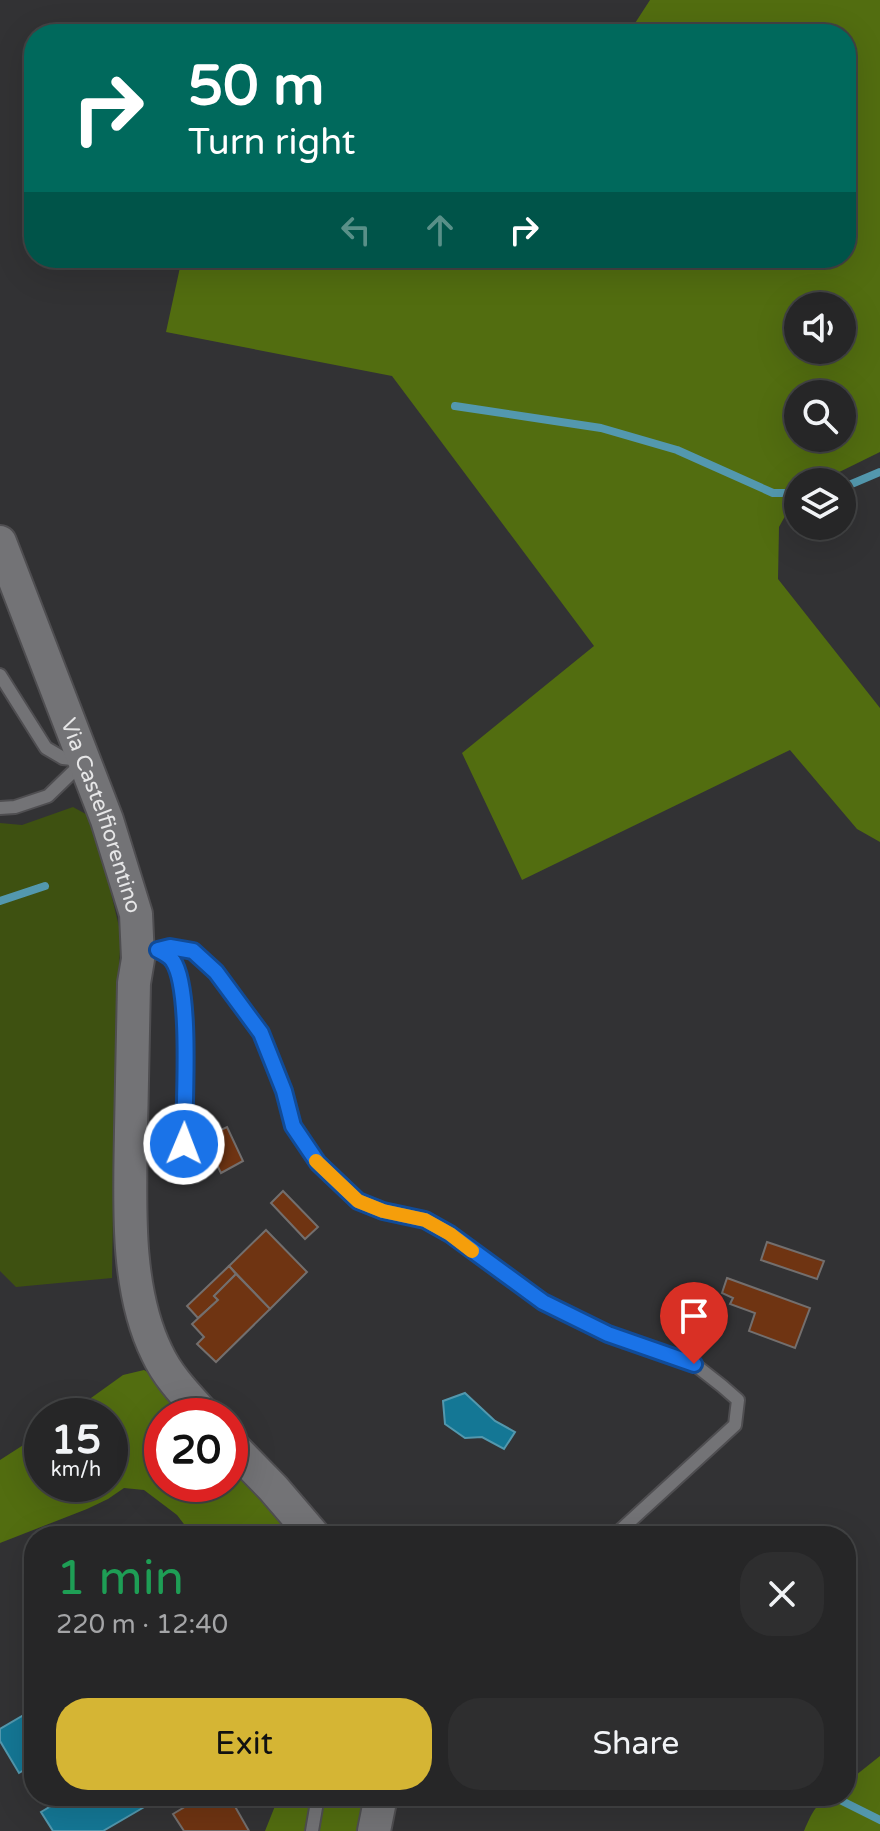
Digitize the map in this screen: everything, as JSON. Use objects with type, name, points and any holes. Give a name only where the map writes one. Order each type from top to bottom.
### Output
[{"type":"street","name":"Via Castelfiorentino","points":[[0,542],[107,820],[148,954],[134,983],[133,999],[132,1248],[146,1326],[157,1354],[189,1398]]},
{"type":"street","points":[[248,1462],[305,1526]]},
{"type":"street","points":[[374,1831],[379,1806]]},
{"type":"lane","points":[[0,675],[46,748],[63,758],[84,761]]},
{"type":"lane","points":[[0,808],[15,807],[48,796],[84,761]]},
{"type":"lane","points":[[148,954],[170,947],[193,951],[216,972],[261,1033],[284,1091],[293,1126],[318,1163],[358,1201],[383,1211],[425,1220],[450,1234],[543,1302],[608,1334],[694,1364],[738,1400],[735,1425],[625,1526]]},
{"type":"lane","points":[[148,954],[172,958],[185,1009],[184,1144]]},
{"type":"lane","points":[[312,1831],[316,1806]]},
{"type":"green space","points":[[650,0],[880,0],[880,452],[847,468],[784,468],[784,518],[779,527],[778,579],[880,708],[880,842],[857,829],[790,750],[522,880],[462,753],[594,646],[392,376],[166,332],[180,268],[856,268],[856,24],[634,24]]},
{"type":"green space","points":[[73,807],[93,818],[121,935],[116,1009],[112,1278],[16,1287],[0,1271],[0,823],[22,825]]},
{"type":"green space","points":[[144,1370],[155,1376],[176,1398],[144,1398],[144,1490],[128,1488],[128,1398],[91,1398],[123,1375]]},
{"type":"green space","points":[[24,1445],[24,1502],[102,1502],[44,1526],[24,1526],[24,1534],[0,1543],[0,1460]]},
{"type":"green space","points":[[248,1477],[291,1526],[185,1526],[160,1502],[248,1502]]},
{"type":"green space","points":[[880,1756],[880,1831],[804,1831],[818,1806],[856,1806],[856,1775]]},
{"type":"green space","points":[[275,1806],[366,1806],[362,1831],[265,1831]]},
{"type":"water","points":[[465,1393],[495,1421],[515,1432],[504,1449],[482,1437],[465,1438],[445,1424],[443,1401]]},
{"type":"water","points":[[24,1715],[24,1770],[19,1773],[0,1741],[0,1729]]},
{"type":"water","points":[[51,1806],[146,1806],[103,1831],[53,1831],[41,1812]]},
{"type":"building","points":[[227,1127],[243,1161],[221,1173],[204,1138]]},
{"type":"building","points":[[283,1191],[318,1227],[305,1239],[271,1203]]},
{"type":"building","points":[[266,1230],[307,1272],[270,1309],[229,1266]]},
{"type":"building","points":[[767,1242],[824,1261],[817,1279],[761,1260]]},
{"type":"building","points":[[229,1266],[236,1274],[214,1296],[218,1300],[198,1318],[187,1306]]},
{"type":"building","points":[[236,1274],[270,1309],[216,1362],[197,1344],[204,1337],[192,1324],[218,1300],[214,1296]]},
{"type":"building","points":[[727,1278],[810,1308],[795,1348],[749,1331],[755,1313],[730,1304],[733,1298],[722,1293]]},
{"type":"building","points":[[186,1806],[235,1806],[249,1831],[184,1831],[173,1814]]},
{"type":"waterway","points":[[455,406],[601,428],[677,450],[773,493],[784,493]]},
{"type":"waterway","points":[[856,482],[880,472]]},
{"type":"waterway","points":[[0,901],[45,886]]},
{"type":"waterway","points":[[852,1806],[880,1820]]},
{"type":"slow traffic","points":[[316,1161],[358,1201],[383,1211],[425,1220],[472,1251]]},
{"type":"route","points":[[184,1144],[185,1009],[172,958],[158,950],[170,947],[193,951],[216,972],[261,1033],[284,1091],[293,1126],[318,1163],[358,1201],[383,1211],[425,1220],[450,1234],[543,1302],[608,1334],[694,1364]]}]
